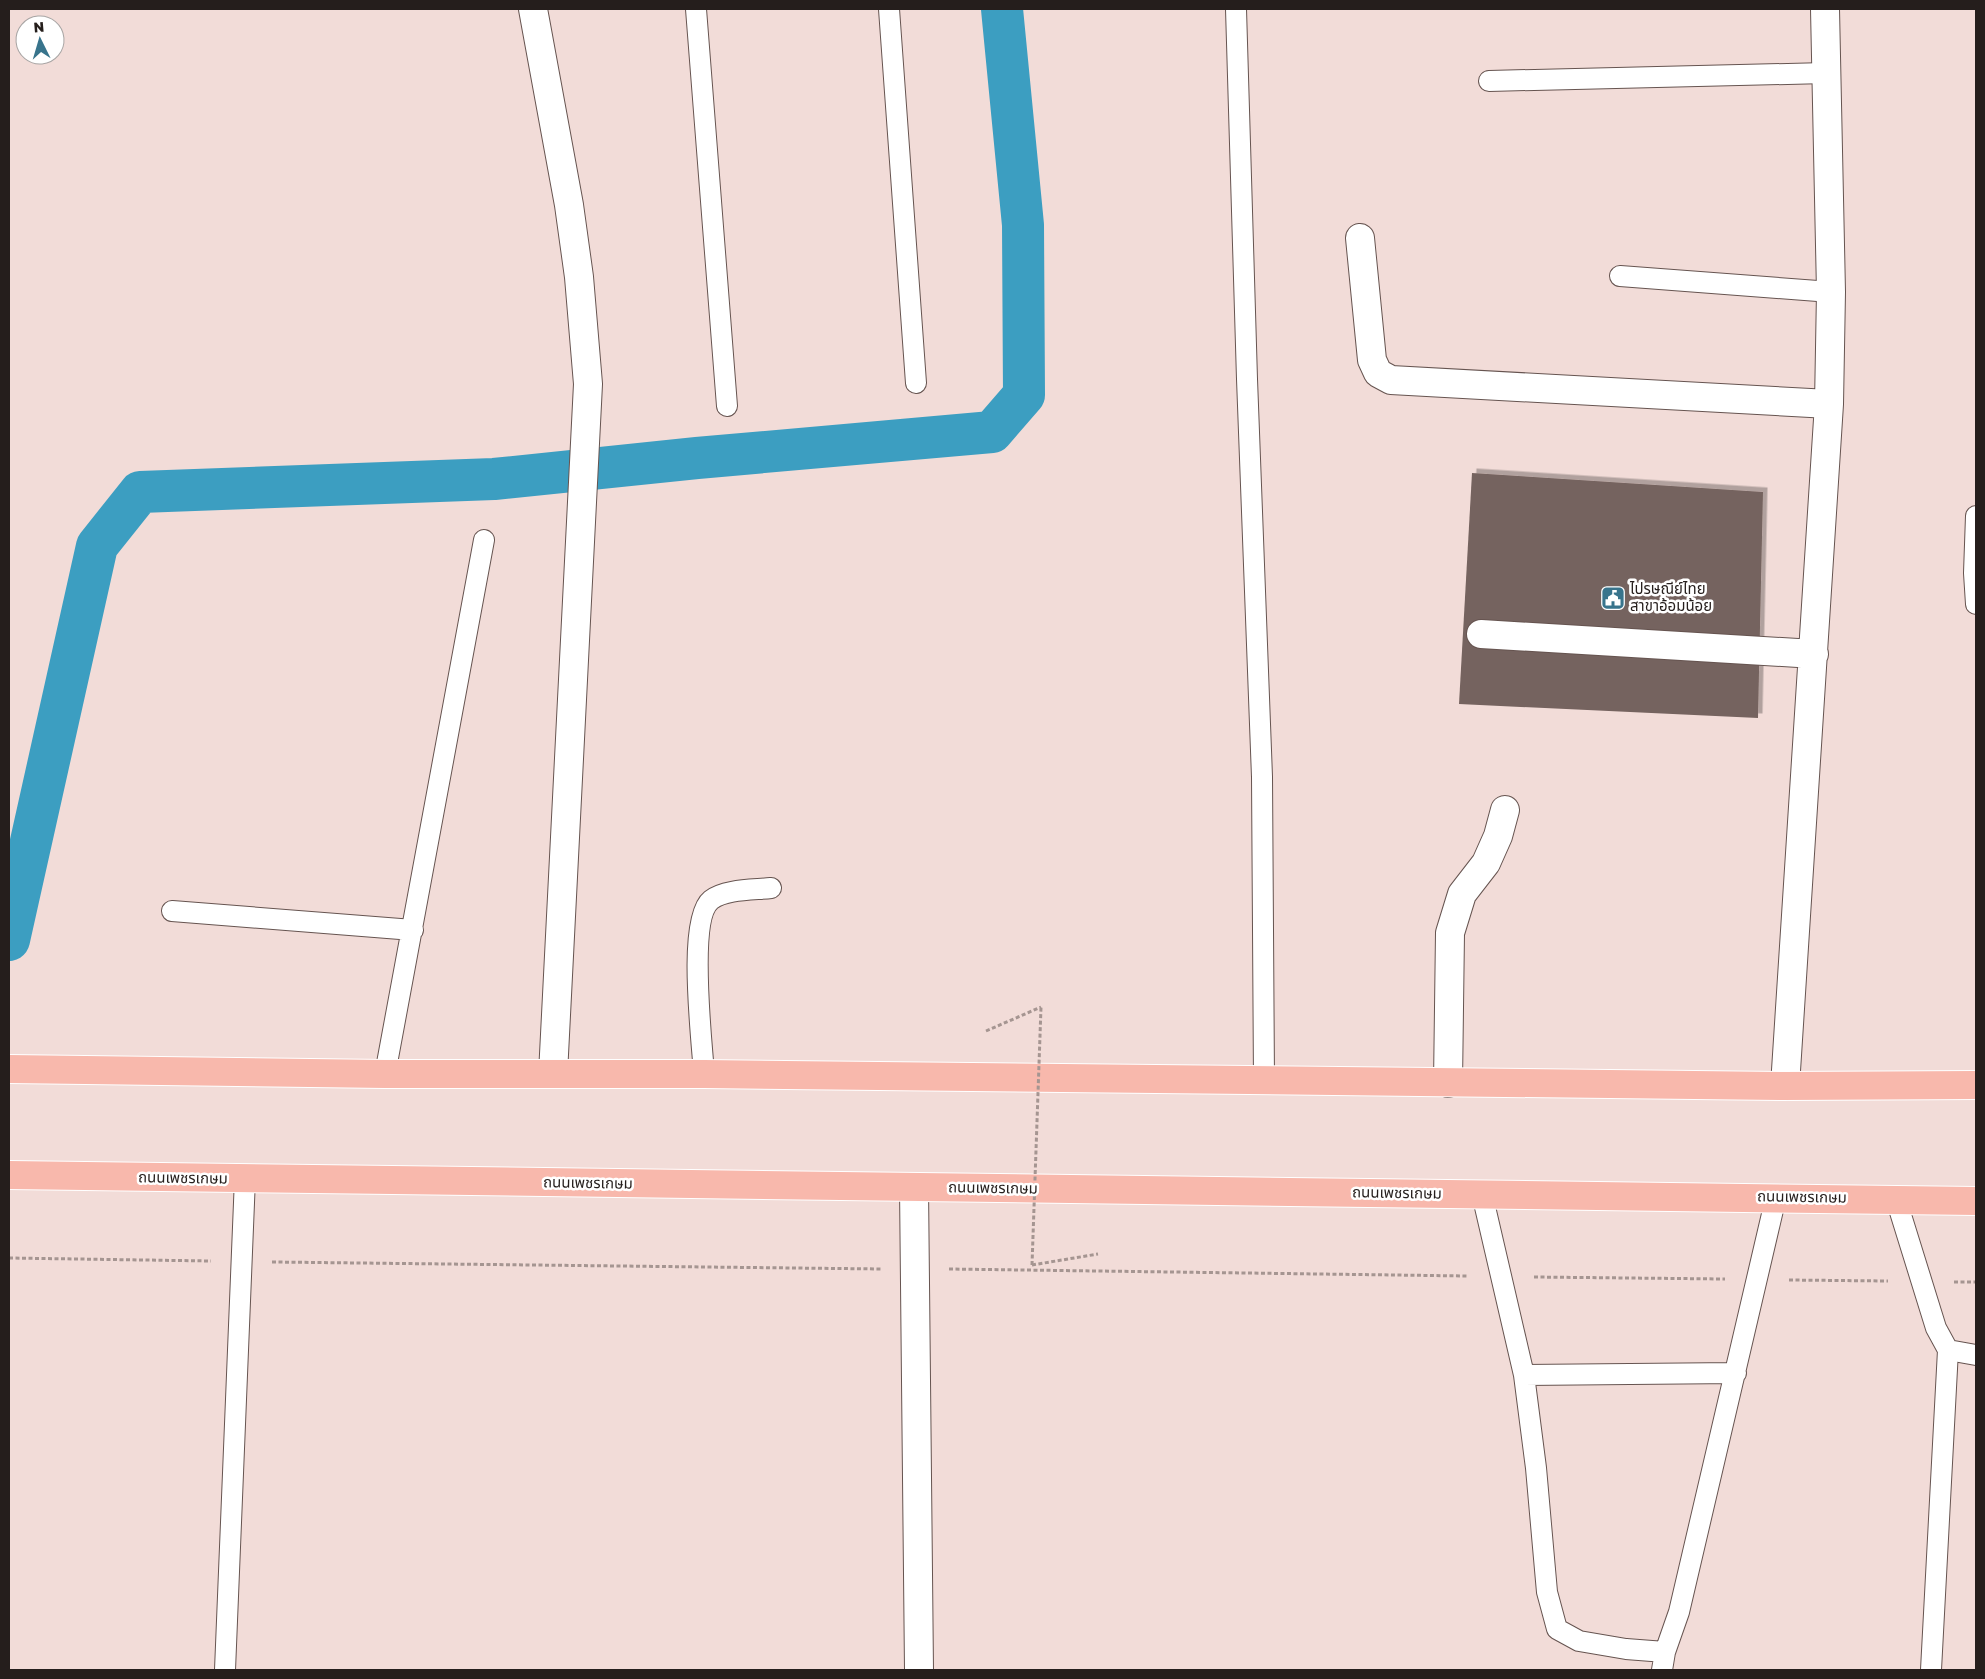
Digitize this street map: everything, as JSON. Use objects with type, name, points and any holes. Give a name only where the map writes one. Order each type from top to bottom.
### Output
[{"type":"main road","points":[[9,1069],[385,1074],[704,1074],[1785,1086],[1976,1085]]},
{"type":"main road","name":"ถนนเพชรเกษม","points":[[9,1175],[1976,1201]]},
{"type":"street","points":[[533,9],[569,205],[579,277],[588,384],[553,1074]]},
{"type":"street","points":[[1785,1086],[1829,404],[1831,292],[1825,9]]},
{"type":"street","points":[[1360,238],[1372,360],[1378,373],[1391,380],[1829,404]]},
{"type":"street","points":[[1481,634],[1814,654]]},
{"type":"street","points":[[1448,1082],[1450,933],[1462,894],[1486,863],[1498,836],[1504,810]]},
{"type":"street","points":[[914,1187],[919,1670]]},
{"type":"lane","points":[[696,9],[727,406]]},
{"type":"lane","points":[[889,9],[916,383]]},
{"type":"lane","points":[[1236,9],[1246,369],[1262,777],[1264,1081]]},
{"type":"lane","points":[[1489,81],[1826,73]]},
{"type":"lane","points":[[1620,276],[1831,292]]},
{"type":"lane","points":[[1976,516],[1974,573],[1976,604]]},
{"type":"lane","points":[[385,1074],[484,540]]},
{"type":"lane","points":[[704,1074],[697,951],[700,923],[705,906],[712,899],[723,894],[771,888]]},
{"type":"lane","points":[[172,911],[413,930]]},
{"type":"lane","points":[[225,1670],[245,1178]]},
{"type":"lane","points":[[1482,1194],[1524,1375],[1536,1468],[1547,1592],[1557,1629],[1579,1641],[1626,1649],[1663,1661],[1679,1612],[1776,1197]]},
{"type":"lane","points":[[1896,1199],[1936,1328],[1948,1350],[1932,1670]]},
{"type":"lane","points":[[1948,1350],[1976,1355]]},
{"type":"lane","points":[[1524,1375],[1736,1373]]},
{"type":"path","points":[[986,1031],[1041,1007],[1032,1266],[1098,1254]]},
{"type":"path","points":[[9,1258],[1976,1282]]},
{"type":"building","name":"ไปรษณีย์ไทย สาขาอ้อมน้อย","points":[[1472,473],[1763,492],[1758,718],[1459,704]]},
{"type":"waterway","points":[[9,940],[97,546],[140,492],[494,479],[697,458],[992,432],[1024,395],[1023,225],[1002,9]]},
{"type":"place","name":"ไปรษณีย์ไทย สาขาอ้อมน้อย","points":[[1613,598]]}]
